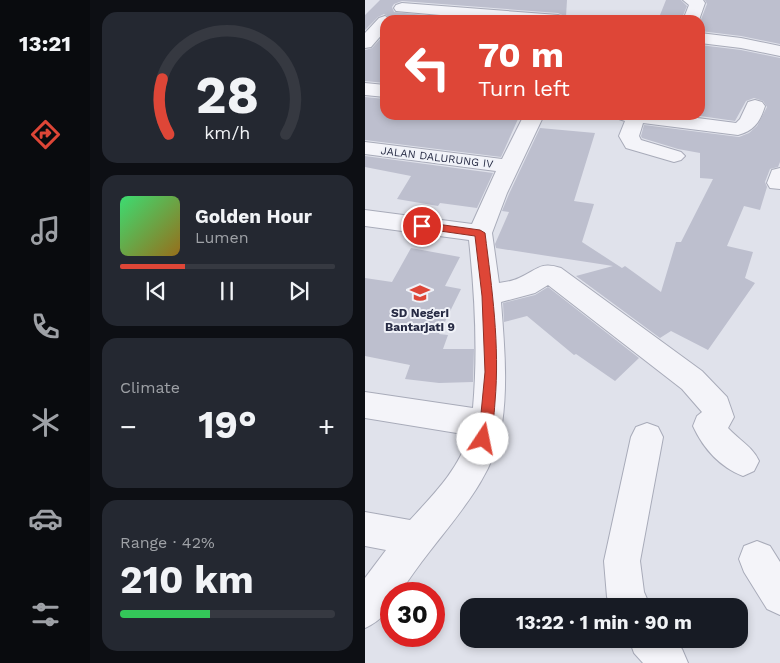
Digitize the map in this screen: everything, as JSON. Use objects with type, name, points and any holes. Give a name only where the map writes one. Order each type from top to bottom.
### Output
[{"type":"street","points":[[691,0],[697,3],[693,15]]},
{"type":"street","points":[[392,15],[406,4],[510,15]]},
{"type":"street","points":[[365,44],[380,26]]},
{"type":"street","points":[[705,39],[741,43],[780,51]]},
{"type":"street","points":[[365,44],[380,46]]},
{"type":"street","points":[[365,89],[380,90]]},
{"type":"street","points":[[664,120],[738,129],[750,123],[755,106]]},
{"type":"street","points":[[365,609],[417,539],[453,497],[472,468],[487,424],[491,372],[488,296],[480,233],[532,120]]},
{"type":"street","points":[[631,120],[629,136],[633,144],[674,156]]},
{"type":"street","name":"JALAN DALURUNG IV","points":[[365,148],[509,166]]},
{"type":"street","points":[[365,218],[480,233]]},
{"type":"street","points":[[488,296],[526,286],[548,273],[552,274],[692,380],[716,406],[719,416],[708,426],[726,448],[743,461]]},
{"type":"street","points":[[365,404],[487,424]]},
{"type":"street","points":[[627,598],[622,561],[647,437]]},
{"type":"street","points":[[365,529],[417,539]]},
{"type":"street","points":[[757,558],[780,596]]},
{"type":"street","points":[[656,648],[668,663]]},
{"type":"building","points":[[380,0],[567,0],[566,15],[402,1],[394,4],[392,7],[394,12],[424,15],[380,15],[365,30],[365,15]]},
{"type":"building","points":[[666,0],[681,0],[687,6],[683,15],[660,15]]},
{"type":"building","points":[[705,0],[780,0],[780,44],[741,36],[705,32],[705,15],[703,15],[707,4]]},
{"type":"building","points":[[380,39],[380,82],[365,81],[365,50],[372,48]]},
{"type":"building","points":[[705,46],[741,50],[780,58],[780,162],[778,167],[770,169],[765,182],[767,187],[760,210],[744,206],[727,246],[753,252],[745,278],[755,283],[708,350],[671,331],[660,338],[576,276],[613,266],[496,248],[495,244],[509,212],[502,211],[540,128],[595,133],[574,201],[594,204],[582,242],[622,268],[625,266],[661,292],[676,242],[681,242],[713,179],[700,178],[700,153],[678,149],[642,138],[644,125],[739,137],[749,133],[757,126],[767,107],[763,101],[754,98],[746,101],[735,121],[705,117]]},
{"type":"building","points":[[365,97],[380,98],[380,120],[518,120],[501,157],[365,140]]},
{"type":"building","points":[[365,156],[493,173],[477,208],[440,203],[438,206],[397,199],[411,176],[365,167]]},
{"type":"building","points":[[411,248],[460,257],[445,286],[461,289],[439,334],[448,335],[443,349],[474,349],[473,382],[439,383],[405,379],[410,365],[365,356],[365,278],[392,282]]},
{"type":"building","points":[[548,287],[639,358],[615,381],[576,354],[574,355],[527,316],[504,322],[503,303],[535,295]]},
{"type":"place","name":"SD Negeri Bantarjati 9","points":[[420,293]]},
{"type":"route","points":[[422,226],[480,233],[488,296],[491,372],[487,424],[483,439]]}]
